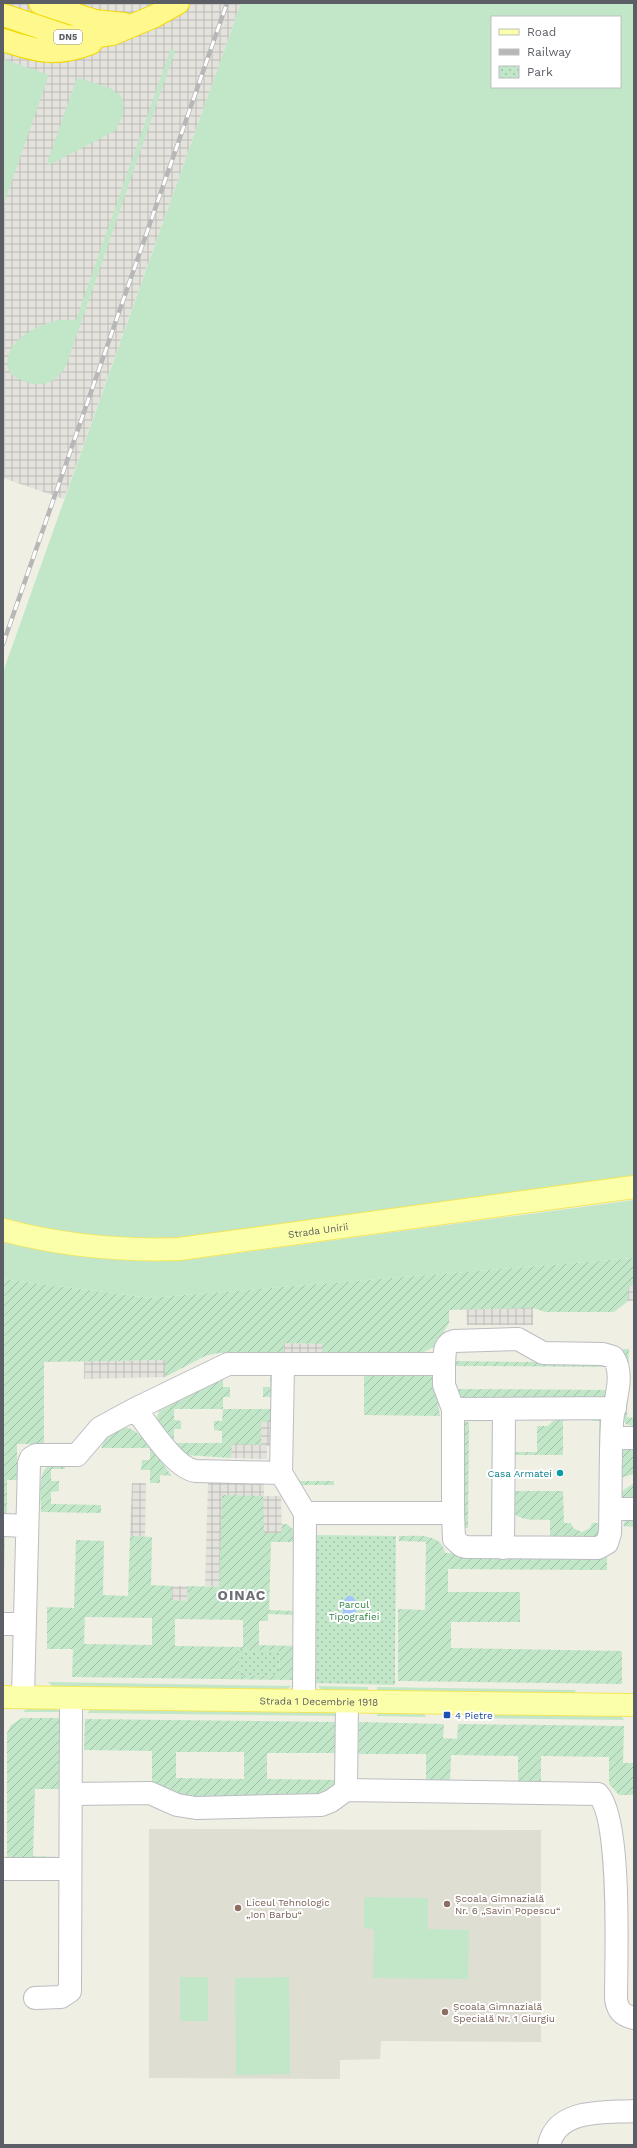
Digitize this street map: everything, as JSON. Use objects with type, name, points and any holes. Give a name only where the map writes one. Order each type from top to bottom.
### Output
[{"type":"highway","name":"DN5","points":[[40,3],[95,21],[135,24]]},
{"type":"highway","name":"DN5","points":[[3,40],[43,52],[57,52],[85,45],[155,16],[178,3]]},
{"type":"highway","name":"DN5","points":[[3,15],[66,36],[83,38],[112,34]]},
{"type":"main road","name":"Strada Unirii","points":[[3,1230],[52,1241],[85,1245],[118,1248],[179,1249],[634,1187]]},
{"type":"main road","name":"Strada 1 Decembrie 1918","points":[[13,1697],[634,1705]]},
{"type":"street","points":[[518,1339],[543,1353],[609,1355],[614,1357],[617,1365],[617,1398],[612,1418],[610,1537],[607,1543],[601,1547],[503,1548],[467,1547],[457,1543],[453,1535],[453,1409],[444,1386],[444,1364],[445,1348],[448,1344],[454,1341],[518,1339]]},
{"type":"street","points":[[13,1697],[13,1624],[27,1526],[29,1463],[32,1458],[36,1455],[77,1455],[100,1428],[225,1365],[444,1364]]},
{"type":"street","points":[[283,1365],[280,1473],[305,1513],[304,1701]]},
{"type":"street","points":[[453,1409],[615,1408]]},
{"type":"street","points":[[136,1409],[177,1461],[186,1469],[196,1471],[280,1473]]},
{"type":"street","points":[[503,1548],[504,1409]]},
{"type":"street","points":[[612,1438],[634,1438]]},
{"type":"street","points":[[611,1509],[634,1509]]},
{"type":"street","points":[[305,1513],[453,1513]]},
{"type":"street","points":[[3,1525],[27,1526]]},
{"type":"street","points":[[35,1998],[61,1998],[70,1991],[70,1870],[72,1794],[71,1698]]},
{"type":"street","points":[[346,1790],[347,1702]]},
{"type":"street","points":[[72,1794],[150,1793],[183,1807],[321,1805],[331,1801],[346,1790],[598,1794],[607,1809],[616,1869],[616,1999],[618,2009],[625,2015],[634,2018]]},
{"type":"street","points":[[3,1869],[70,1870]]},
{"type":"street","points":[[549,2145],[557,2127],[568,2119],[585,2114],[634,2111]]},
{"type":"shaded area","points":[[3,3],[241,3],[64,499],[3,478]]},
{"type":"shaded area","points":[[628,1286],[634,1286],[634,1301],[628,1301]]},
{"type":"shaded area","points":[[533,1308],[533,1325],[467,1325],[466,1309]]},
{"type":"shaded area","points":[[284,1343],[322,1344],[322,1355],[284,1354]]},
{"type":"shaded area","points":[[165,1360],[165,1377],[84,1379],[84,1361]]},
{"type":"shaded area","points":[[261,1422],[277,1422],[276,1446],[267,1446],[267,1459],[231,1458],[231,1444]]},
{"type":"shaded area","points":[[208,1482],[264,1483],[264,1496],[281,1496],[282,1533],[264,1533],[219,1587],[205,1586]]},
{"type":"shaded area","points":[[132,1483],[146,1483],[145,1537],[130,1536]]},
{"type":"shaded area","points":[[172,1586],[188,1586],[187,1601],[172,1600]]},
{"type":"shaded area","points":[[149,1829],[541,1830],[541,2042],[381,2041],[380,2059],[340,2060],[340,2079],[149,2078]]},
{"type":"green space","points":[[241,3],[634,3],[634,1176],[405,1209],[175,1239],[94,1237],[47,1229],[3,1218],[3,672]]},
{"type":"green space","points":[[171,48],[175,51],[66,366],[57,377],[46,383],[33,384],[26,382],[13,376],[9,371],[7,362],[9,353],[19,339],[43,325],[54,321],[76,320]]},
{"type":"green space","points":[[3,59],[49,75],[3,206]]},
{"type":"green space","points":[[79,78],[110,88],[121,96],[124,103],[122,117],[115,131],[49,165],[47,163],[76,80]]},
{"type":"green space","points":[[634,1200],[634,1258],[149,1298],[3,1279],[3,1241],[40,1250],[109,1259],[186,1260]]},
{"type":"green space","points":[[634,1258],[634,1286],[628,1286],[628,1301],[614,1312],[545,1312],[533,1308],[449,1310],[449,1323],[435,1346],[416,1354],[322,1355],[322,1344],[284,1343],[284,1354],[218,1353],[205,1356],[165,1377],[165,1360],[44,1362],[44,1444],[17,1444],[17,1480],[7,1480],[7,1521],[3,1519],[3,1279],[149,1298]]},
{"type":"green space","points":[[623,1349],[629,1349],[627,1417],[634,1418],[634,1426],[626,1424],[622,1417]]},
{"type":"green space","points":[[452,1361],[611,1363],[611,1367],[452,1366]]},
{"type":"green space","points":[[433,1370],[440,1416],[364,1415],[364,1371]]},
{"type":"green space","points":[[273,1372],[275,1422],[261,1422],[261,1445],[232,1444],[231,1458],[186,1455],[180,1451],[156,1421],[159,1411],[206,1387],[223,1375]],"holes":[[[223,1375],[270,1376],[270,1387],[263,1387],[263,1397],[271,1397],[270,1409],[223,1409],[223,1397],[230,1397],[230,1387],[223,1387]],[[174,1409],[223,1409],[222,1421],[214,1421],[214,1430],[222,1431],[222,1443],[174,1443],[174,1429],[181,1429],[181,1421],[174,1420]]]},
{"type":"green space","points":[[451,1389],[611,1390],[610,1399],[451,1398]]},
{"type":"green space","points":[[562,1412],[594,1412],[607,1427],[608,1454],[599,1455],[599,1421],[592,1421],[590,1417],[573,1417],[571,1420],[563,1421],[563,1455],[515,1455],[515,1491],[563,1491],[564,1523],[571,1523],[573,1528],[582,1532],[590,1528],[592,1523],[599,1523],[599,1490],[607,1491],[607,1536],[550,1543],[550,1520],[526,1519],[513,1513],[509,1452],[537,1452],[537,1426],[548,1426]]},
{"type":"green space","points":[[457,1421],[469,1422],[468,1528],[457,1528]]},
{"type":"green space","points":[[492,1422],[497,1422],[496,1529],[491,1529]]},
{"type":"green space","points":[[124,1427],[137,1433],[144,1439],[172,1476],[160,1475],[160,1483],[150,1483],[150,1470],[141,1470],[142,1460],[150,1460],[150,1448],[101,1448],[105,1439]]},
{"type":"green space","points":[[618,1444],[634,1446],[634,1474],[620,1478]]},
{"type":"green space","points":[[51,1465],[65,1465],[65,1469],[51,1469],[51,1481],[59,1481],[59,1491],[51,1492],[51,1504],[101,1505],[101,1513],[41,1512],[41,1478],[46,1468]]},
{"type":"green space","points":[[298,1481],[334,1481],[334,1485],[298,1485]]},
{"type":"green space","points":[[634,1483],[634,1505],[623,1505],[618,1494]]},
{"type":"green space","points":[[222,1495],[263,1496],[264,1533],[281,1533],[282,1524],[287,1524],[296,1532],[297,1542],[271,1542],[269,1610],[296,1611],[296,1615],[268,1614],[268,1621],[259,1621],[259,1645],[296,1646],[296,1680],[72,1677],[73,1649],[47,1649],[47,1607],[74,1608],[76,1540],[104,1541],[103,1595],[128,1596],[130,1536],[152,1537],[151,1585],[172,1586],[172,1600],[187,1601],[188,1586],[219,1587]],"holes":[[[85,1617],[152,1618],[152,1645],[84,1644]],[[175,1619],[243,1620],[243,1647],[175,1646]],[[239,1650],[280,1651],[279,1676],[239,1675]]]},
{"type":"green space","points":[[634,1518],[634,1527],[623,1526],[626,1519]]},
{"type":"green space","points":[[3,1535],[5,1535],[3,1612]]},
{"type":"green space","name":"Parcul Tipografiei","points":[[313,1535],[396,1536],[395,1685],[311,1683]]},
{"type":"green space","points":[[399,1536],[420,1536],[433,1538],[439,1541],[443,1546],[445,1553],[607,1555],[607,1570],[448,1569],[448,1592],[520,1592],[520,1622],[451,1622],[451,1648],[622,1651],[622,1684],[398,1681],[398,1609],[425,1610],[426,1542],[399,1541]]},
{"type":"green space","points":[[239,1650],[280,1651],[279,1676],[239,1675]]},
{"type":"green space","points":[[48,1682],[292,1686],[285,1690],[53,1687]]},
{"type":"green space","points":[[318,1686],[368,1687],[368,1691],[323,1691]]},
{"type":"green space","points":[[377,1687],[576,1690],[573,1694],[377,1691]]},
{"type":"green space","points":[[28,1707],[60,1708],[62,1712],[23,1712]]},
{"type":"green space","points":[[92,1708],[336,1711],[339,1716],[87,1713]]},
{"type":"green space","points":[[377,1712],[423,1713],[426,1717],[377,1716]]},
{"type":"green space","points":[[477,1713],[621,1715],[624,1720],[472,1718]]},
{"type":"green space","points":[[22,1718],[69,1718],[68,1789],[35,1789],[33,1856],[60,1857],[59,1866],[7,1865],[7,1733],[11,1725]]},
{"type":"green space","points":[[85,1719],[336,1722],[336,1753],[267,1753],[267,1779],[335,1780],[335,1785],[329,1794],[185,1800],[152,1787],[152,1751],[84,1750]],"holes":[[[176,1752],[244,1752],[244,1779],[176,1778]]]},
{"type":"green space","points":[[359,1722],[444,1724],[443,1738],[457,1739],[458,1724],[624,1726],[623,1763],[634,1763],[634,1795],[619,1795],[609,1784],[609,1757],[541,1756],[541,1783],[518,1782],[518,1756],[451,1755],[450,1782],[426,1781],[426,1754],[358,1754]]},
{"type":"green space","points":[[364,1897],[428,1898],[428,1929],[469,1930],[468,1979],[373,1978],[374,1929],[364,1928]]},
{"type":"green space","points":[[180,1977],[208,1977],[208,2021],[180,2021]]},
{"type":"green space","points":[[289,1977],[290,2074],[236,2075],[235,1978]]},
{"type":"water","points":[[348,1596],[352,1596],[356,1601],[356,1618],[350,1622],[343,1617],[343,1601]]},
{"type":"railway","points":[[3,644],[227,3]]},
{"type":"place","name":"Casa Armatei","points":[[560,1473]]},
{"type":"place","name":"4 Pietre","points":[[447,1715]]},
{"type":"place","name":"Școala Gimnazială Nr. 6 „Savin Popescu“","points":[[447,1904]]},
{"type":"place","name":"Liceul Tehnologic „Ion Barbu“","points":[[238,1908]]},
{"type":"place","name":"Școala Gimnazială Specială Nr. 1 Giurgiu","points":[[445,2012]]},
{"type":"district","name":"OINAC","points":[[242,1595]]}]
